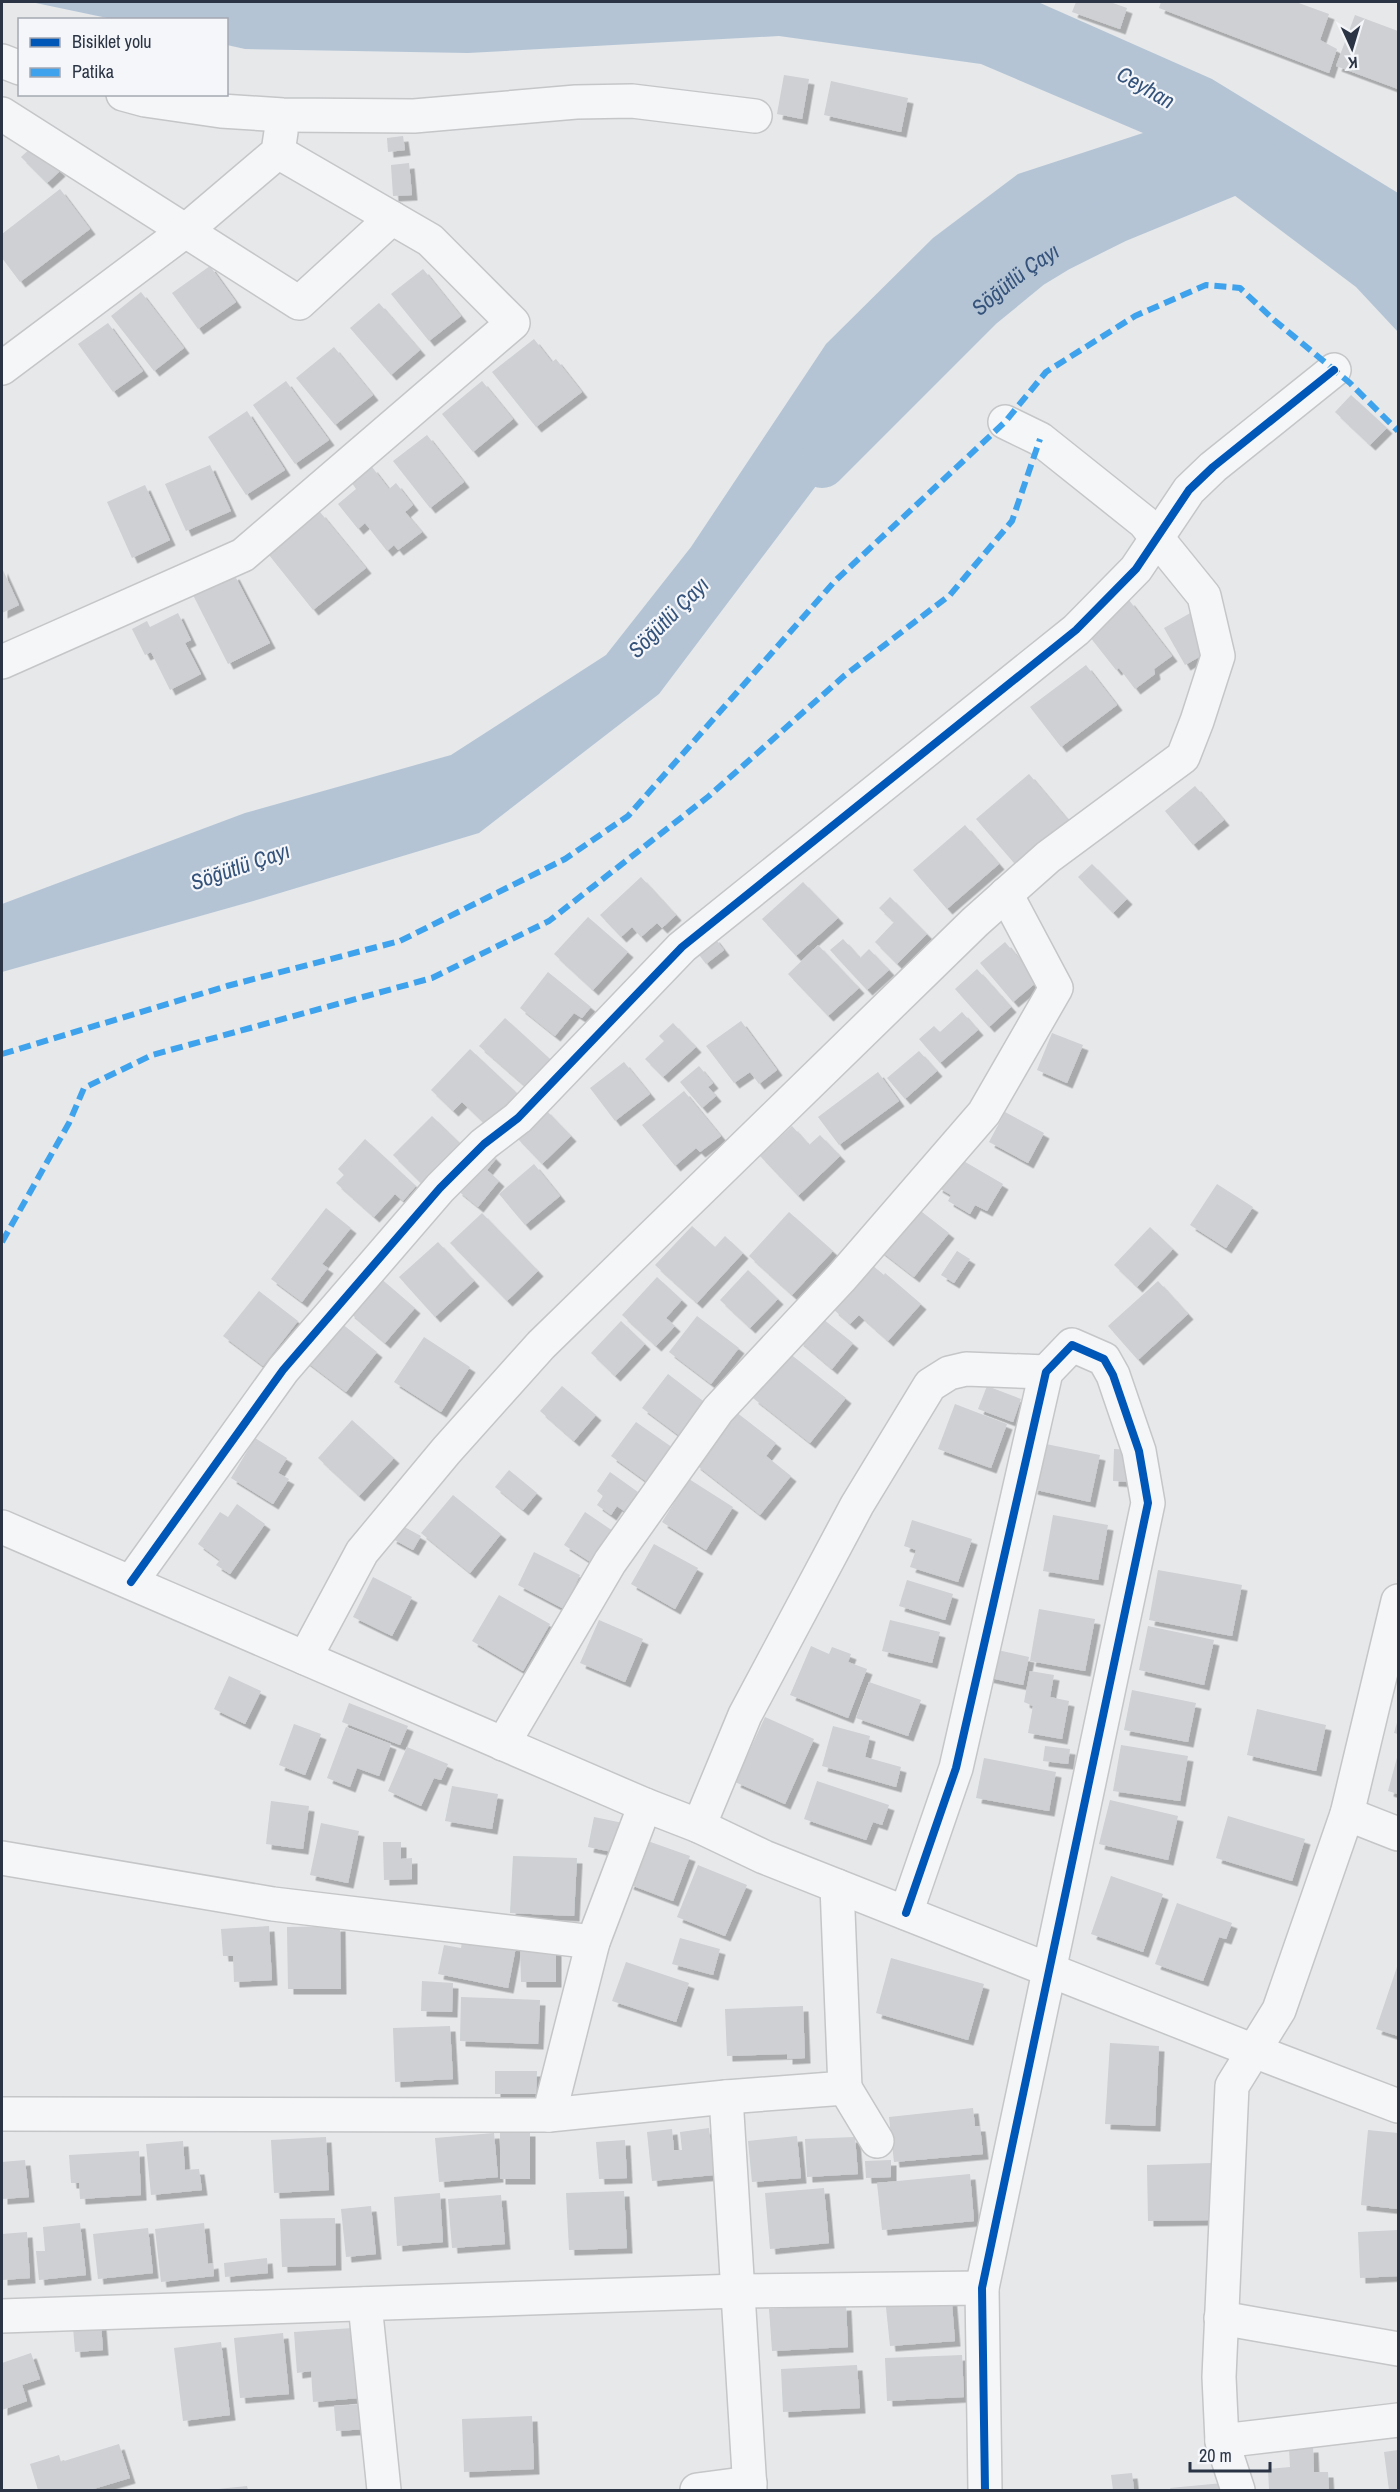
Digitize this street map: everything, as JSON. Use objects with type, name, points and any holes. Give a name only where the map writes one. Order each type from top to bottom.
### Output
[{"type":"street","points":[[2,61],[18,67]]},
{"type":"street","points":[[130,96],[221,111],[283,115],[414,116],[576,102],[632,101],[755,116]]},
{"type":"street","points":[[2,114],[299,303],[392,218]]},
{"type":"street","points":[[2,368],[185,231],[278,152],[283,115]]},
{"type":"street","points":[[2,662],[243,555],[513,323],[430,240],[278,152]]},
{"type":"street","points":[[131,1582],[283,1370],[440,1188],[484,1144],[518,1118],[682,947],[1076,630],[1136,569],[1189,490],[1335,370]]},
{"type":"street","points":[[305,1658],[362,1552],[446,1451],[541,1345],[1006,894],[1048,857],[1183,757],[1218,656],[1204,596],[1144,522],[1040,439],[1005,422]]},
{"type":"street","points":[[503,1744],[610,1562],[718,1410],[842,1277],[984,1113],[1056,988],[1006,894]]},
{"type":"street","points":[[906,1913],[956,1768],[1046,1372],[1072,1345],[1104,1359],[1113,1375],[1139,1451],[1148,1503],[982,2288],[985,2490]]},
{"type":"street","points":[[699,1826],[751,1705],[856,1504],[930,1385],[949,1373],[966,1369],[1046,1372]]},
{"type":"street","points":[[2,1527],[645,1805],[699,1826],[764,1857],[1398,2106]]},
{"type":"street","points":[[1238,2490],[1222,2441],[1219,2377],[1232,2086],[1279,2010],[1347,1814],[1398,1601]]},
{"type":"street","points":[[549,2115],[593,1942],[645,1805]]},
{"type":"street","points":[[1347,1814],[1398,1834]]},
{"type":"street","points":[[2,1858],[273,1904],[593,1942]]},
{"type":"street","points":[[837,1886],[845,2088],[877,2141]]},
{"type":"street","points":[[2,2114],[549,2115],[726,2097],[845,2088]]},
{"type":"street","points":[[697,2490],[750,2487],[726,2097]]},
{"type":"street","points":[[2,2316],[738,2291],[982,2288]]},
{"type":"street","points":[[365,2304],[384,2490]]},
{"type":"street","points":[[1221,2318],[1398,2349]]},
{"type":"street","points":[[1222,2441],[1398,2420]]},
{"type":"water","name":"Ceyhan","points":[[31,2],[1038,2],[1212,79],[1398,193],[1398,332],[1356,287],[1214,180],[1153,185],[1064,229],[954,303],[659,694],[479,833],[260,899],[2,972],[2,904],[245,813],[451,755],[606,655],[691,547],[826,344],[933,238],[1018,174],[1143,133],[981,64],[779,36],[468,53],[245,49],[228,45],[228,18],[107,18]]},
{"type":"building","points":[[1076,2],[1110,2],[1127,8],[1120,29],[1072,12]]},
{"type":"building","points":[[1161,2],[1296,2],[1329,14],[1320,40],[1337,49],[1329,73],[1159,8]]},
{"type":"building","points":[[1355,15],[1398,31],[1398,89],[1336,66]]},
{"type":"building","points":[[784,75],[809,79],[802,119],[777,114]]},
{"type":"building","points":[[831,81],[908,98],[901,132],[824,115]]},
{"type":"building","points":[[403,136],[405,150],[388,152],[387,138]]},
{"type":"building","points":[[34,145],[60,171],[47,183],[21,157]]},
{"type":"building","points":[[409,163],[412,195],[393,196],[391,165]]},
{"type":"building","points":[[60,189],[90,229],[20,282],[2,258],[2,234]]},
{"type":"building","points":[[210,266],[236,302],[198,329],[172,293]]},
{"type":"building","points":[[423,269],[461,316],[429,341],[391,294]]},
{"type":"building","points":[[141,292],[184,348],[154,371],[111,316]]},
{"type":"building","points":[[379,303],[420,350],[391,375],[350,328]]},
{"type":"building","points":[[108,323],[143,371],[113,392],[78,344]]},
{"type":"building","points":[[534,339],[552,362],[556,359],[582,392],[536,427],[492,372]]},
{"type":"building","points":[[334,347],[373,395],[335,425],[296,378]]},
{"type":"building","points":[[286,381],[329,440],[295,464],[253,405]]},
{"type":"building","points":[[482,381],[513,419],[473,452],[442,414]]},
{"type":"building","points":[[1351,395],[1387,428],[1370,445],[1335,412]]},
{"type":"building","points":[[247,411],[285,470],[246,495],[208,437]]},
{"type":"building","points":[[427,435],[464,482],[430,508],[393,461]]},
{"type":"building","points":[[210,465],[231,511],[186,531],[165,484]]},
{"type":"building","points":[[372,467],[389,489],[396,483],[413,505],[405,512],[422,532],[398,550],[394,545],[387,551],[365,523],[358,529],[338,504],[356,489],[352,483]]},
{"type":"building","points":[[145,485],[170,540],[132,558],[107,502]]},
{"type":"building","points":[[320,512],[366,568],[313,610],[261,545],[285,525],[293,534]]},
{"type":"building","points":[[2,568],[19,605],[2,613]]},
{"type":"building","points":[[234,574],[270,643],[228,664],[193,595]]},
{"type":"building","points":[[1129,600],[1172,656],[1154,669],[1155,674],[1135,689],[1119,668],[1116,670],[1086,632]]},
{"type":"building","points":[[1192,612],[1213,649],[1185,665],[1164,628]]},
{"type":"building","points":[[178,613],[191,640],[185,643],[201,674],[170,690],[151,652],[145,655],[132,629],[147,621],[150,627]]},
{"type":"building","points":[[1086,665],[1117,705],[1061,747],[1030,707]]},
{"type":"building","points":[[1029,774],[1068,820],[1015,864],[976,819]]},
{"type":"building","points":[[1195,786],[1224,820],[1193,845],[1165,811]]},
{"type":"building","points":[[965,825],[999,864],[947,909],[913,870]]},
{"type":"building","points":[[1092,864],[1127,899],[1113,913],[1078,877]]},
{"type":"building","points":[[641,877],[676,915],[662,928],[657,923],[641,937],[632,927],[621,937],[600,915]]},
{"type":"building","points":[[803,882],[838,918],[796,956],[762,919]]},
{"type":"building","points":[[890,897],[927,934],[897,964],[875,942],[894,922],[879,908]]},
{"type":"building","points":[[588,917],[628,952],[593,990],[554,954]]},
{"type":"building","points":[[714,937],[724,950],[706,964],[696,951]]},
{"type":"building","points":[[843,939],[860,958],[869,949],[889,970],[867,990],[830,950]]},
{"type":"building","points":[[1005,942],[1038,981],[1013,1002],[980,963]]},
{"type":"building","points":[[818,945],[859,988],[828,1016],[788,974]]},
{"type":"building","points":[[977,969],[1011,1007],[989,1027],[955,989]]},
{"type":"building","points":[[548,972],[591,1007],[582,1018],[574,1013],[555,1036],[520,1008]]},
{"type":"building","points":[[962,1012],[978,1030],[940,1063],[919,1039],[934,1026],[940,1032]]},
{"type":"building","points":[[505,1018],[550,1059],[525,1086],[479,1046]]},
{"type":"building","points":[[741,1021],[777,1070],[759,1084],[750,1072],[734,1083],[706,1046]]},
{"type":"building","points":[[673,1023],[696,1047],[663,1077],[645,1059],[664,1041],[659,1036]]},
{"type":"building","points":[[1052,1033],[1083,1045],[1067,1083],[1037,1070]]},
{"type":"building","points":[[470,1049],[518,1094],[487,1126],[462,1102],[453,1111],[431,1090]]},
{"type":"building","points":[[919,1051],[937,1071],[905,1099],[887,1078]]},
{"type":"building","points":[[624,1062],[650,1094],[615,1121],[590,1088]]},
{"type":"building","points":[[699,1066],[713,1083],[708,1087],[716,1096],[702,1108],[680,1082]]},
{"type":"building","points":[[878,1072],[899,1101],[839,1145],[818,1117]]},
{"type":"building","points":[[684,1091],[721,1136],[700,1152],[696,1148],[675,1166],[642,1125]]},
{"type":"building","points":[[545,1109],[571,1136],[542,1164],[516,1137]]},
{"type":"building","points":[[1005,1112],[1044,1133],[1028,1163],[989,1142]]},
{"type":"building","points":[[432,1116],[464,1147],[425,1187],[393,1155]]},
{"type":"building","points":[[792,1126],[809,1145],[820,1135],[840,1156],[798,1196],[760,1156]]},
{"type":"building","points":[[365,1139],[416,1186],[403,1201],[395,1194],[374,1217],[336,1183],[344,1175],[338,1169]]},
{"type":"building","points":[[489,1152],[496,1159],[487,1170],[499,1181],[478,1207],[457,1190]]},
{"type":"building","points":[[955,1156],[1003,1184],[987,1211],[975,1205],[970,1214],[948,1201],[951,1195],[937,1187]]},
{"type":"building","points":[[534,1164],[560,1196],[525,1225],[499,1194]]},
{"type":"building","points":[[1217,1184],[1253,1207],[1226,1248],[1190,1225]]},
{"type":"building","points":[[913,1205],[949,1233],[914,1277],[878,1249]]},
{"type":"building","points":[[326,1208],[351,1228],[322,1264],[328,1268],[302,1302],[271,1279]]},
{"type":"building","points":[[789,1212],[833,1251],[792,1295],[749,1256]]},
{"type":"building","points":[[482,1213],[538,1271],[507,1301],[450,1243]]},
{"type":"building","points":[[692,1226],[715,1247],[725,1236],[743,1253],[697,1303],[655,1265]]},
{"type":"building","points":[[1150,1227],[1173,1249],[1137,1287],[1114,1265]]},
{"type":"building","points":[[438,1242],[474,1281],[435,1317],[399,1277]]},
{"type":"building","points":[[957,1251],[970,1259],[954,1283],[941,1275]]},
{"type":"building","points":[[872,1265],[884,1275],[885,1273],[921,1304],[888,1341],[859,1315],[850,1324],[833,1309]]},
{"type":"building","points":[[748,1270],[778,1299],[750,1328],[720,1300]]},
{"type":"building","points":[[379,1277],[415,1308],[385,1343],[349,1312]]},
{"type":"building","points":[[657,1277],[682,1300],[666,1318],[675,1326],[656,1346],[622,1315]]},
{"type":"building","points":[[1158,1281],[1188,1314],[1138,1360],[1108,1326]]},
{"type":"building","points":[[259,1291],[298,1321],[263,1366],[223,1336]]},
{"type":"building","points":[[818,1315],[853,1343],[832,1369],[798,1340]]},
{"type":"building","points":[[697,1316],[739,1348],[711,1384],[669,1352]]},
{"type":"building","points":[[336,1319],[377,1352],[346,1392],[304,1360]]},
{"type":"building","points":[[621,1321],[645,1344],[615,1376],[591,1353]]},
{"type":"building","points":[[424,1337],[470,1367],[441,1412],[394,1382]]},
{"type":"building","points":[[789,1353],[846,1398],[810,1443],[753,1398]]},
{"type":"building","points":[[668,1374],[711,1407],[685,1440],[642,1408]]},
{"type":"building","points":[[562,1386],[596,1415],[574,1441],[540,1411]]},
{"type":"building","points":[[987,1386],[1021,1399],[1013,1422],[978,1409]]},
{"type":"building","points":[[955,1404],[1007,1424],[991,1468],[938,1449]]},
{"type":"building","points":[[736,1412],[776,1443],[766,1456],[791,1476],[760,1515],[695,1464]]},
{"type":"building","points":[[352,1420],[394,1458],[359,1496],[318,1458]]},
{"type":"building","points":[[636,1422],[676,1450],[651,1485],[611,1456]]},
{"type":"building","points":[[255,1438],[287,1458],[278,1473],[289,1479],[273,1504],[231,1478]]},
{"type":"building","points":[[1041,1443],[1100,1455],[1090,1502],[1032,1489]]},
{"type":"building","points":[[1114,1449],[1134,1450],[1132,1482],[1113,1481]]},
{"type":"building","points":[[509,1470],[537,1493],[523,1510],[495,1487]]},
{"type":"building","points":[[610,1472],[638,1492],[624,1511],[617,1506],[611,1515],[597,1505],[603,1496],[597,1491]]},
{"type":"building","points":[[689,1479],[733,1507],[706,1550],[662,1522]]},
{"type":"building","points":[[453,1495],[501,1534],[470,1573],[421,1533]]},
{"type":"building","points":[[237,1504],[265,1524],[230,1574],[216,1565],[220,1560],[198,1544],[220,1512],[228,1517]]},
{"type":"building","points":[[585,1512],[613,1531],[592,1563],[564,1545]]},
{"type":"building","points":[[1053,1515],[1108,1525],[1098,1580],[1043,1571]]},
{"type":"building","points":[[912,1520],[972,1539],[958,1582],[910,1567],[916,1550],[904,1546]]},
{"type":"building","points":[[399,1524],[421,1536],[413,1550],[391,1538]]},
{"type":"building","points":[[654,1544],[698,1568],[675,1609],[631,1584]]},
{"type":"building","points":[[534,1552],[580,1575],[564,1609],[518,1585]]},
{"type":"building","points":[[1158,1570],[1242,1585],[1232,1636],[1149,1620]]},
{"type":"building","points":[[373,1577],[412,1597],[392,1636],[353,1617]]},
{"type":"building","points":[[907,1580],[953,1594],[945,1620],[899,1606]]},
{"type":"building","points":[[499,1595],[550,1624],[523,1671],[472,1641]]},
{"type":"building","points":[[1039,1609],[1095,1619],[1085,1671],[1030,1661]]},
{"type":"building","points":[[599,1620],[643,1639],[625,1682],[580,1663]]},
{"type":"building","points":[[890,1620],[940,1632],[932,1663],[882,1651]]},
{"type":"building","points":[[1148,1626],[1214,1640],[1204,1685],[1139,1670]]},
{"type":"building","points":[[811,1646],[829,1654],[832,1647],[851,1654],[848,1662],[867,1669],[848,1718],[790,1695]]},
{"type":"building","points":[[993,1649],[1029,1657],[1023,1685],[986,1677]]},
{"type":"building","points":[[1030,1671],[1054,1675],[1050,1697],[1069,1701],[1062,1739],[1028,1733],[1033,1706],[1024,1702]]},
{"type":"building","points":[[229,1676],[261,1691],[245,1724],[214,1709]]},
{"type":"building","points":[[869,1682],[921,1700],[908,1736],[856,1718]]},
{"type":"building","points":[[1132,1690],[1196,1703],[1188,1742],[1124,1730]]},
{"type":"building","points":[[349,1703],[408,1726],[400,1745],[342,1722]]},
{"type":"building","points":[[1257,1709],[1326,1725],[1316,1771],[1247,1755]]},
{"type":"building","points":[[765,1717],[814,1739],[785,1804],[735,1782]]},
{"type":"building","points":[[1398,1719],[1398,1734],[1394,1733]]},
{"type":"building","points":[[294,1724],[321,1734],[305,1775],[279,1765]]},
{"type":"building","points":[[833,1726],[870,1736],[865,1757],[901,1767],[896,1787],[822,1766]]},
{"type":"building","points":[[346,1727],[391,1744],[379,1776],[357,1768],[350,1787],[327,1778]]},
{"type":"building","points":[[1121,1745],[1188,1756],[1180,1801],[1113,1791]]},
{"type":"building","points":[[1045,1746],[1070,1749],[1068,1764],[1043,1761]]},
{"type":"building","points":[[407,1747],[448,1764],[441,1780],[434,1778],[421,1806],[388,1791]]},
{"type":"building","points":[[1398,1754],[1398,1794],[1388,1791]]},
{"type":"building","points":[[984,1758],[1056,1772],[1049,1811],[976,1798]]},
{"type":"building","points":[[817,1781],[889,1805],[882,1825],[873,1822],[866,1840],[804,1819]]},
{"type":"building","points":[[452,1786],[498,1794],[492,1829],[445,1821]]},
{"type":"building","points":[[1110,1800],[1178,1816],[1168,1860],[1099,1844]]},
{"type":"building","points":[[271,1801],[309,1806],[303,1849],[266,1844]]},
{"type":"building","points":[[1228,1816],[1305,1839],[1292,1881],[1216,1858]]},
{"type":"building","points":[[594,1817],[623,1823],[617,1853],[588,1847]]},
{"type":"building","points":[[321,1823],[359,1831],[348,1883],[310,1875]]},
{"type":"building","points":[[645,1840],[690,1856],[673,1901],[628,1884]]},
{"type":"building","points":[[383,1842],[401,1842],[401,1859],[412,1858],[412,1879],[384,1880]]},
{"type":"building","points":[[513,1856],[577,1858],[574,1916],[510,1913]]},
{"type":"building","points":[[698,1865],[747,1885],[725,1936],[677,1917]]},
{"type":"building","points":[[1111,1876],[1163,1894],[1143,1952],[1091,1934]]},
{"type":"building","points":[[1177,1903],[1232,1923],[1226,1939],[1219,1937],[1203,1981],[1155,1964]]},
{"type":"building","points":[[269,1926],[272,1980],[234,1982],[233,1956],[223,1956],[221,1929]]},
{"type":"building","points":[[340,1926],[341,1989],[288,1989],[287,1927]]},
{"type":"building","points":[[464,1931],[517,1942],[508,1988],[438,1974],[444,1945],[461,1948]]},
{"type":"building","points":[[680,1938],[720,1949],[713,1975],[672,1964]]},
{"type":"building","points":[[520,1948],[556,1948],[556,1982],[521,1982]]},
{"type":"building","points":[[891,1958],[984,1984],[968,2040],[876,2013]]},
{"type":"building","points":[[626,1962],[689,1983],[676,2022],[612,2001]]},
{"type":"building","points":[[1398,1964],[1398,2036],[1376,2029]]},
{"type":"building","points":[[422,1981],[453,1983],[452,2012],[421,2011]]},
{"type":"building","points":[[461,1997],[540,2000],[538,2044],[460,2041]]},
{"type":"building","points":[[803,2006],[805,2058],[787,2059],[787,2054],[727,2056],[725,2009]]},
{"type":"building","points":[[450,2026],[453,2079],[395,2082],[393,2028]]},
{"type":"building","points":[[1110,2043],[1159,2046],[1155,2126],[1105,2124]]},
{"type":"building","points":[[495,2071],[537,2071],[536,2094],[495,2094]]},
{"type":"building","points":[[973,2108],[975,2126],[980,2126],[983,2154],[894,2162],[889,2117]]},
{"type":"building","points":[[709,2128],[714,2175],[652,2181],[647,2132],[672,2129],[674,2150],[682,2150],[680,2132]]},
{"type":"building","points":[[1368,2130],[1398,2133],[1398,2209],[1361,2205]]},
{"type":"building","points":[[500,2131],[530,2131],[530,2179],[500,2179]]},
{"type":"building","points":[[494,2133],[498,2177],[439,2182],[435,2138]]},
{"type":"building","points":[[797,2136],[801,2178],[752,2182],[748,2141]]},
{"type":"building","points":[[326,2137],[329,2190],[274,2193],[271,2140]]},
{"type":"building","points":[[855,2137],[858,2174],[807,2177],[805,2139]]},
{"type":"building","points":[[625,2140],[627,2178],[599,2179],[596,2142]]},
{"type":"building","points":[[183,2141],[185,2170],[199,2169],[202,2190],[151,2195],[146,2144]]},
{"type":"building","points":[[139,2151],[141,2195],[80,2199],[79,2183],[71,2183],[69,2155]]},
{"type":"building","points":[[25,2160],[29,2197],[2,2199],[2,2162]]},
{"type":"building","points":[[891,2160],[891,2177],[866,2178],[865,2161]]},
{"type":"building","points":[[1213,2163],[1213,2220],[1148,2221],[1147,2165]]},
{"type":"building","points":[[970,2174],[974,2221],[882,2230],[877,2183]]},
{"type":"building","points":[[824,2188],[829,2243],[770,2249],[765,2193]]},
{"type":"building","points":[[624,2191],[627,2248],[569,2250],[566,2193]]},
{"type":"building","points":[[440,2193],[443,2242],[397,2246],[394,2197]]},
{"type":"building","points":[[501,2195],[505,2244],[452,2248],[448,2199]]},
{"type":"building","points":[[371,2206],[376,2254],[346,2257],[341,2209]]},
{"type":"building","points":[[335,2218],[336,2265],[282,2267],[280,2219]]},
{"type":"building","points":[[80,2223],[86,2275],[39,2280],[36,2251],[45,2251],[43,2227]]},
{"type":"building","points":[[204,2223],[208,2264],[213,2263],[214,2276],[161,2282],[155,2229]]},
{"type":"building","points":[[148,2228],[153,2273],[98,2279],[93,2234]]},
{"type":"building","points":[[1398,2230],[1398,2276],[1360,2278],[1358,2232]]},
{"type":"building","points":[[27,2232],[30,2278],[2,2280],[2,2234]]},
{"type":"building","points":[[267,2258],[268,2273],[225,2277],[224,2263]]},
{"type":"building","points":[[951,2292],[955,2341],[890,2346],[885,2298]]},
{"type":"building","points":[[846,2305],[848,2347],[772,2351],[769,2309]]},
{"type":"building","points":[[101,2324],[103,2350],[75,2352],[73,2327]]},
{"type":"building","points":[[353,2328],[359,2398],[313,2402],[311,2371],[297,2373],[294,2332]]},
{"type":"building","points":[[283,2333],[289,2394],[240,2398],[234,2338]]},
{"type":"building","points":[[221,2342],[230,2415],[183,2421],[174,2348]]},
{"type":"building","points":[[31,2353],[40,2379],[22,2385],[27,2401],[2,2410],[2,2363]]},
{"type":"building","points":[[962,2355],[964,2397],[887,2401],[885,2358]]},
{"type":"building","points":[[857,2365],[860,2408],[783,2412],[781,2369]]},
{"type":"building","points":[[365,2404],[367,2429],[336,2431],[334,2406]]},
{"type":"building","points":[[532,2416],[534,2469],[464,2472],[462,2419]]},
{"type":"building","points":[[119,2444],[130,2478],[90,2490],[38,2490],[30,2464],[59,2455],[61,2462]]},
{"type":"building","points":[[1313,2447],[1314,2472],[1328,2472],[1329,2490],[1269,2490],[1268,2469],[1290,2467],[1289,2448]]},
{"type":"building","points":[[1398,2450],[1398,2490],[1389,2490],[1384,2452]]},
{"type":"building","points":[[1132,2473],[1134,2490],[1113,2490],[1111,2475]]},
{"type":"building","points":[[1223,2483],[1224,2490],[1171,2490],[1170,2488]]},
{"type":"building","points":[[247,2486],[248,2490],[218,2490],[218,2489]]},
{"type":"waterway","name":"Söğütlü Çayı","points":[[822,464],[980,306],[1030,265],[1116,219],[1257,161]]},
{"type":"marked path","points":[[2,1054],[227,986],[400,941],[565,859],[628,816],[835,581],[1005,422],[1046,372],[1135,316],[1206,285],[1240,288],[1274,320],[1350,383],[1398,431]]},
{"type":"marked path","points":[[2,1242],[69,1123],[84,1088],[152,1055],[432,978],[549,921],[709,796],[844,676],[950,595],[1012,521],[1040,439]]},
{"type":"cycle path","points":[[131,1582],[283,1370],[440,1188],[484,1144],[518,1118],[682,947],[1076,630],[1136,569],[1189,490],[1213,467],[1334,370]]},
{"type":"cycle path","points":[[906,1913],[956,1768],[1046,1372],[1072,1345],[1104,1359],[1113,1375],[1139,1451],[1148,1503],[982,2288],[985,2490]]}]
